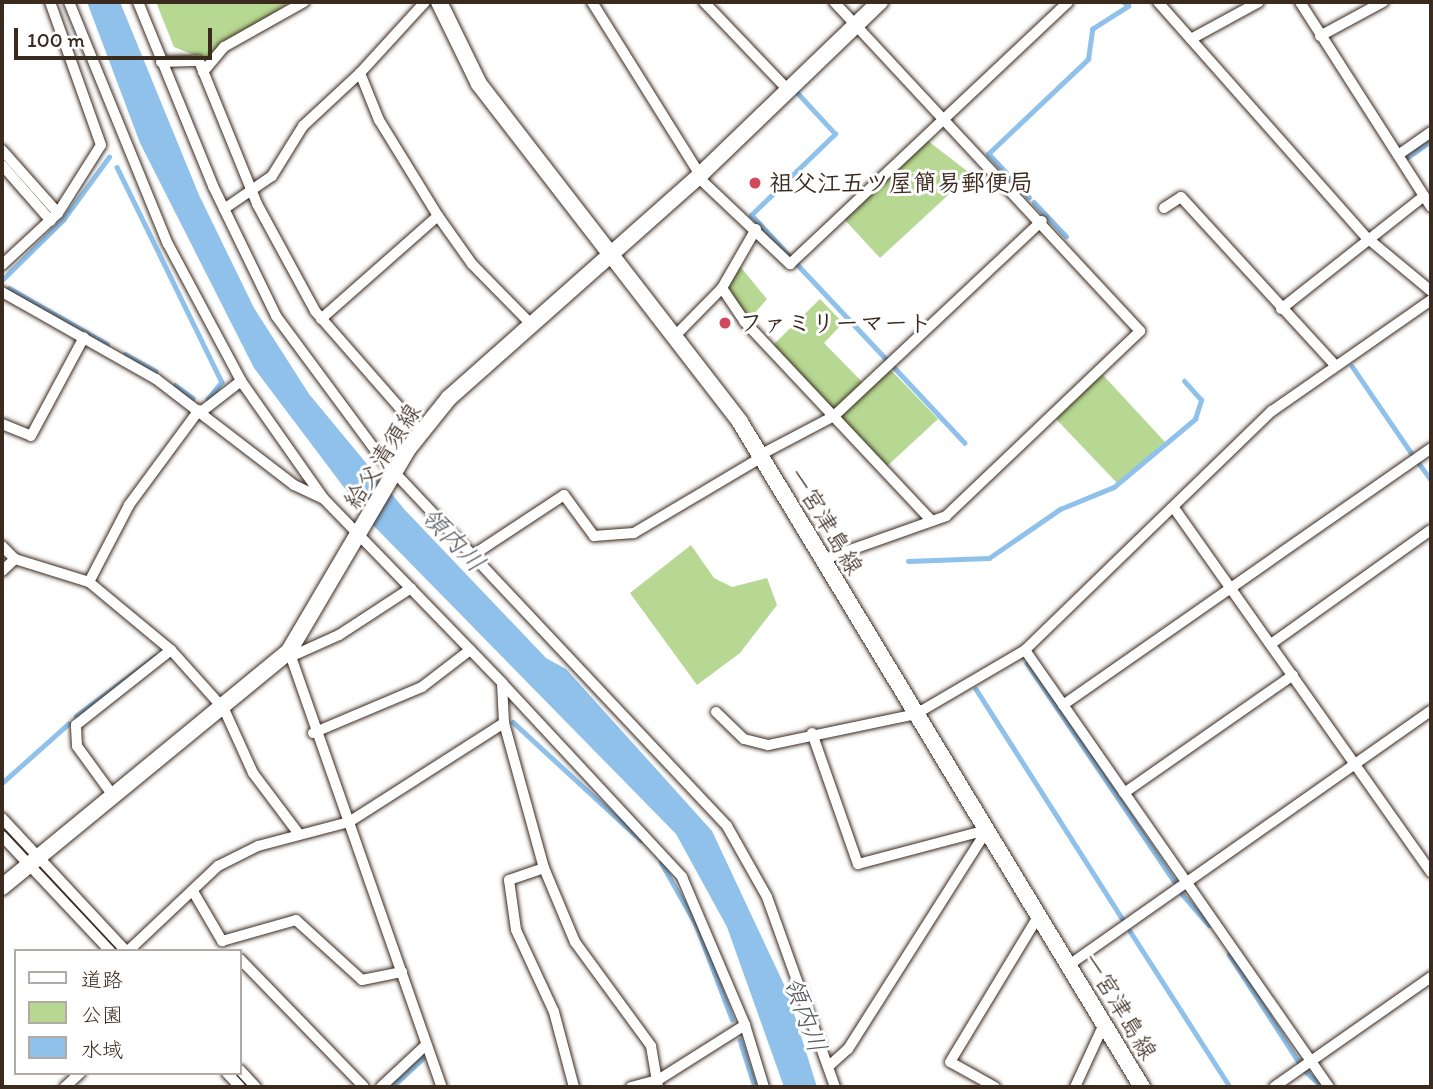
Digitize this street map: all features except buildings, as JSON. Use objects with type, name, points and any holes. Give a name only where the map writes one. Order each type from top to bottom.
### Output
[{"type":"main road","name":"一宮津島線","points":[[439,2],[479,84],[612,255],[761,456],[1142,1087]]},
{"type":"main road","name":"給父清須線","points":[[2,887],[289,654],[420,431],[530,324],[612,255],[699,176],[880,2]]},
{"type":"street","points":[[2,265],[54,217],[97,154],[101,131],[50,2]]},
{"type":"street","points":[[69,2],[168,244],[240,381],[324,499],[502,683],[676,869],[745,1025],[764,1087]]},
{"type":"street","points":[[138,2],[224,209],[282,326],[350,422],[394,475],[473,555],[727,826],[767,897],[830,1065],[835,1087]]},
{"type":"street","points":[[203,72],[224,47],[304,2]]},
{"type":"street","points":[[405,2],[410,14]]},
{"type":"street","points":[[224,209],[272,176],[315,112],[360,73],[410,14],[425,2]]},
{"type":"street","points":[[592,2],[699,176],[738,220],[757,229],[790,264],[1068,2]]},
{"type":"street","points":[[704,2],[788,89]]},
{"type":"street","points":[[822,560],[946,516],[1140,331],[1042,221],[834,2]]},
{"type":"street","points":[[1158,2],[1366,237],[1431,291]]},
{"type":"street","points":[[1191,39],[1259,2]]},
{"type":"street","points":[[1300,2],[1431,207]]},
{"type":"street","points":[[1320,36],[1383,2]]},
{"type":"street","points":[[161,62],[186,57],[199,61],[252,191],[321,319],[420,431]]},
{"type":"street","points":[[360,73],[379,120],[438,216],[472,264],[530,324]]},
{"type":"street","points":[[1398,155],[1431,132]]},
{"type":"street","points":[[2,150],[54,217]]},
{"type":"street","points":[[2,166],[54,217]]},
{"type":"street","points":[[1281,309],[1366,237],[1424,196]]},
{"type":"street","points":[[1164,208],[1181,197],[1336,366]]},
{"type":"street","points":[[321,319],[438,216]]},
{"type":"street","points":[[473,555],[564,495],[594,536],[634,533],[761,456],[834,416],[1042,221]]},
{"type":"street","points":[[674,337],[722,288],[757,229]]},
{"type":"street","points":[[722,288],[744,321],[932,521]]},
{"type":"street","points":[[2,293],[85,337],[200,411],[294,485],[324,499]]},
{"type":"street","points":[[716,712],[756,744],[916,714],[1026,650],[1272,411],[1431,300]]},
{"type":"street","points":[[2,424],[31,436],[85,337]]},
{"type":"street","points":[[89,582],[129,505],[200,411],[240,381]]},
{"type":"street","points":[[1063,705],[1431,448]]},
{"type":"street","points":[[1174,508],[1431,873]]},
{"type":"street","points":[[1270,644],[1431,530]]},
{"type":"street","points":[[2,546],[15,559],[89,582],[170,650],[224,709],[253,774],[299,834]]},
{"type":"street","points":[[2,571],[15,559]]},
{"type":"street","points":[[411,588],[339,635],[289,654],[313,733],[349,822],[442,1087]]},
{"type":"street","points":[[114,797],[77,746],[76,725],[170,650]]},
{"type":"street","points":[[313,733],[422,687],[470,650]]},
{"type":"street","points":[[1026,650],[1329,1087]]},
{"type":"street","points":[[1124,793],[1293,675]]},
{"type":"street","points":[[502,683],[504,723],[544,868],[575,942],[651,1046],[658,1084]]},
{"type":"street","points":[[1069,965],[1431,711]]},
{"type":"street","points":[[129,949],[194,893],[218,866],[299,834],[349,822],[504,723]]},
{"type":"street","points":[[812,733],[858,864],[987,830]]},
{"type":"street","points":[[2,818],[33,862],[108,949]]},
{"type":"street","points":[[830,1065],[855,1038],[987,830]]},
{"type":"street","points":[[2,836],[125,949]]},
{"type":"street","points":[[544,868],[509,880],[516,930],[554,1012],[574,1087]]},
{"type":"street","points":[[194,893],[222,941],[230,949]]},
{"type":"street","points":[[995,1087],[950,1062],[1039,915]]},
{"type":"street","points":[[222,941],[296,920],[362,980],[402,972]]},
{"type":"street","points":[[242,961],[364,1087]]},
{"type":"street","points":[[1274,1087],[1431,977]]},
{"type":"street","points":[[1075,1087],[1104,1024]]},
{"type":"street","points":[[631,1087],[658,1084],[745,1025]]},
{"type":"street","points":[[381,1087],[426,1045]]},
{"type":"street","points":[[242,1072],[256,1087]]},
{"type":"street","points":[[65,1087],[78,1075]]},
{"type":"green space","points":[[156,2],[290,2],[204,59],[174,47]]},
{"type":"green space","points":[[928,141],[971,174],[880,258],[844,219]]},
{"type":"green space","points":[[738,264],[767,299],[748,321],[726,287]]},
{"type":"green space","points":[[820,299],[843,323],[824,343],[864,384],[833,410],[772,346]]},
{"type":"green space","points":[[889,368],[938,419],[885,468],[839,415]]},
{"type":"green space","points":[[1102,374],[1165,442],[1117,483],[1056,419]]},
{"type":"green space","points":[[691,545],[714,578],[732,587],[767,578],[777,605],[740,653],[697,685],[630,593]]},
{"type":"water","points":[[87,2],[120,2],[199,195],[254,308],[309,394],[405,510],[546,658],[566,669],[712,831],[787,991],[817,1087],[784,1087],[727,927],[676,834],[370,522],[254,368],[140,143]]},
{"type":"waterway","points":[[1006,173],[988,154],[1088,59],[1092,29],[1128,6],[1123,2]]},
{"type":"waterway","points":[[790,257],[751,215],[835,134],[797,93]]},
{"type":"waterway","points":[[1408,157],[1431,141]]},
{"type":"waterway","points":[[2,280],[63,220],[109,157]]},
{"type":"waterway","points":[[117,167],[222,382],[208,399]]},
{"type":"waterway","points":[[1010,178],[1029,197]]},
{"type":"waterway","points":[[1034,202],[1066,236]]},
{"type":"waterway","points":[[797,264],[887,360]]},
{"type":"waterway","points":[[9,288],[107,344]]},
{"type":"waterway","points":[[125,354],[156,371]]},
{"type":"waterway","points":[[893,366],[965,443]]},
{"type":"waterway","points":[[1352,366],[1412,454]]},
{"type":"waterway","points":[[908,561],[989,558],[1060,509],[1114,487],[1195,419],[1201,400],[1184,381]]},
{"type":"waterway","points":[[175,385],[193,398]]},
{"type":"waterway","points":[[1418,462],[1431,480]]},
{"type":"waterway","points":[[76,716],[156,656]]},
{"type":"waterway","points":[[1027,663],[1174,881]]},
{"type":"waterway","points":[[976,689],[1122,918]]},
{"type":"waterway","points":[[513,722],[641,840]]},
{"type":"waterway","points":[[2,783],[68,724]]},
{"type":"waterway","points":[[2,828],[13,840]]},
{"type":"waterway","points":[[661,862],[696,924],[732,1019]]},
{"type":"waterway","points":[[48,877],[116,949]]},
{"type":"waterway","points":[[1182,894],[1209,925]]},
{"type":"waterway","points":[[1130,931],[1230,1087]]},
{"type":"waterway","points":[[1229,954],[1299,1062]]},
{"type":"waterway","points":[[740,1040],[755,1087]]},
{"type":"waterway","points":[[392,1087],[422,1059]]},
{"type":"waterway","points":[[1305,1071],[1323,1087]]},
{"type":"waterway","points":[[236,1075],[248,1087]]},
{"type":"place","name":"祖父江五ツ屋簡易郵便局","points":[[755,183]]},
{"type":"place","name":"ファミリーマート","points":[[725,323]]},
{"type":"water label","name":"領内川","points":[[453,540]]},
{"type":"water label","name":"領内川","points":[[805,1015]]}]
